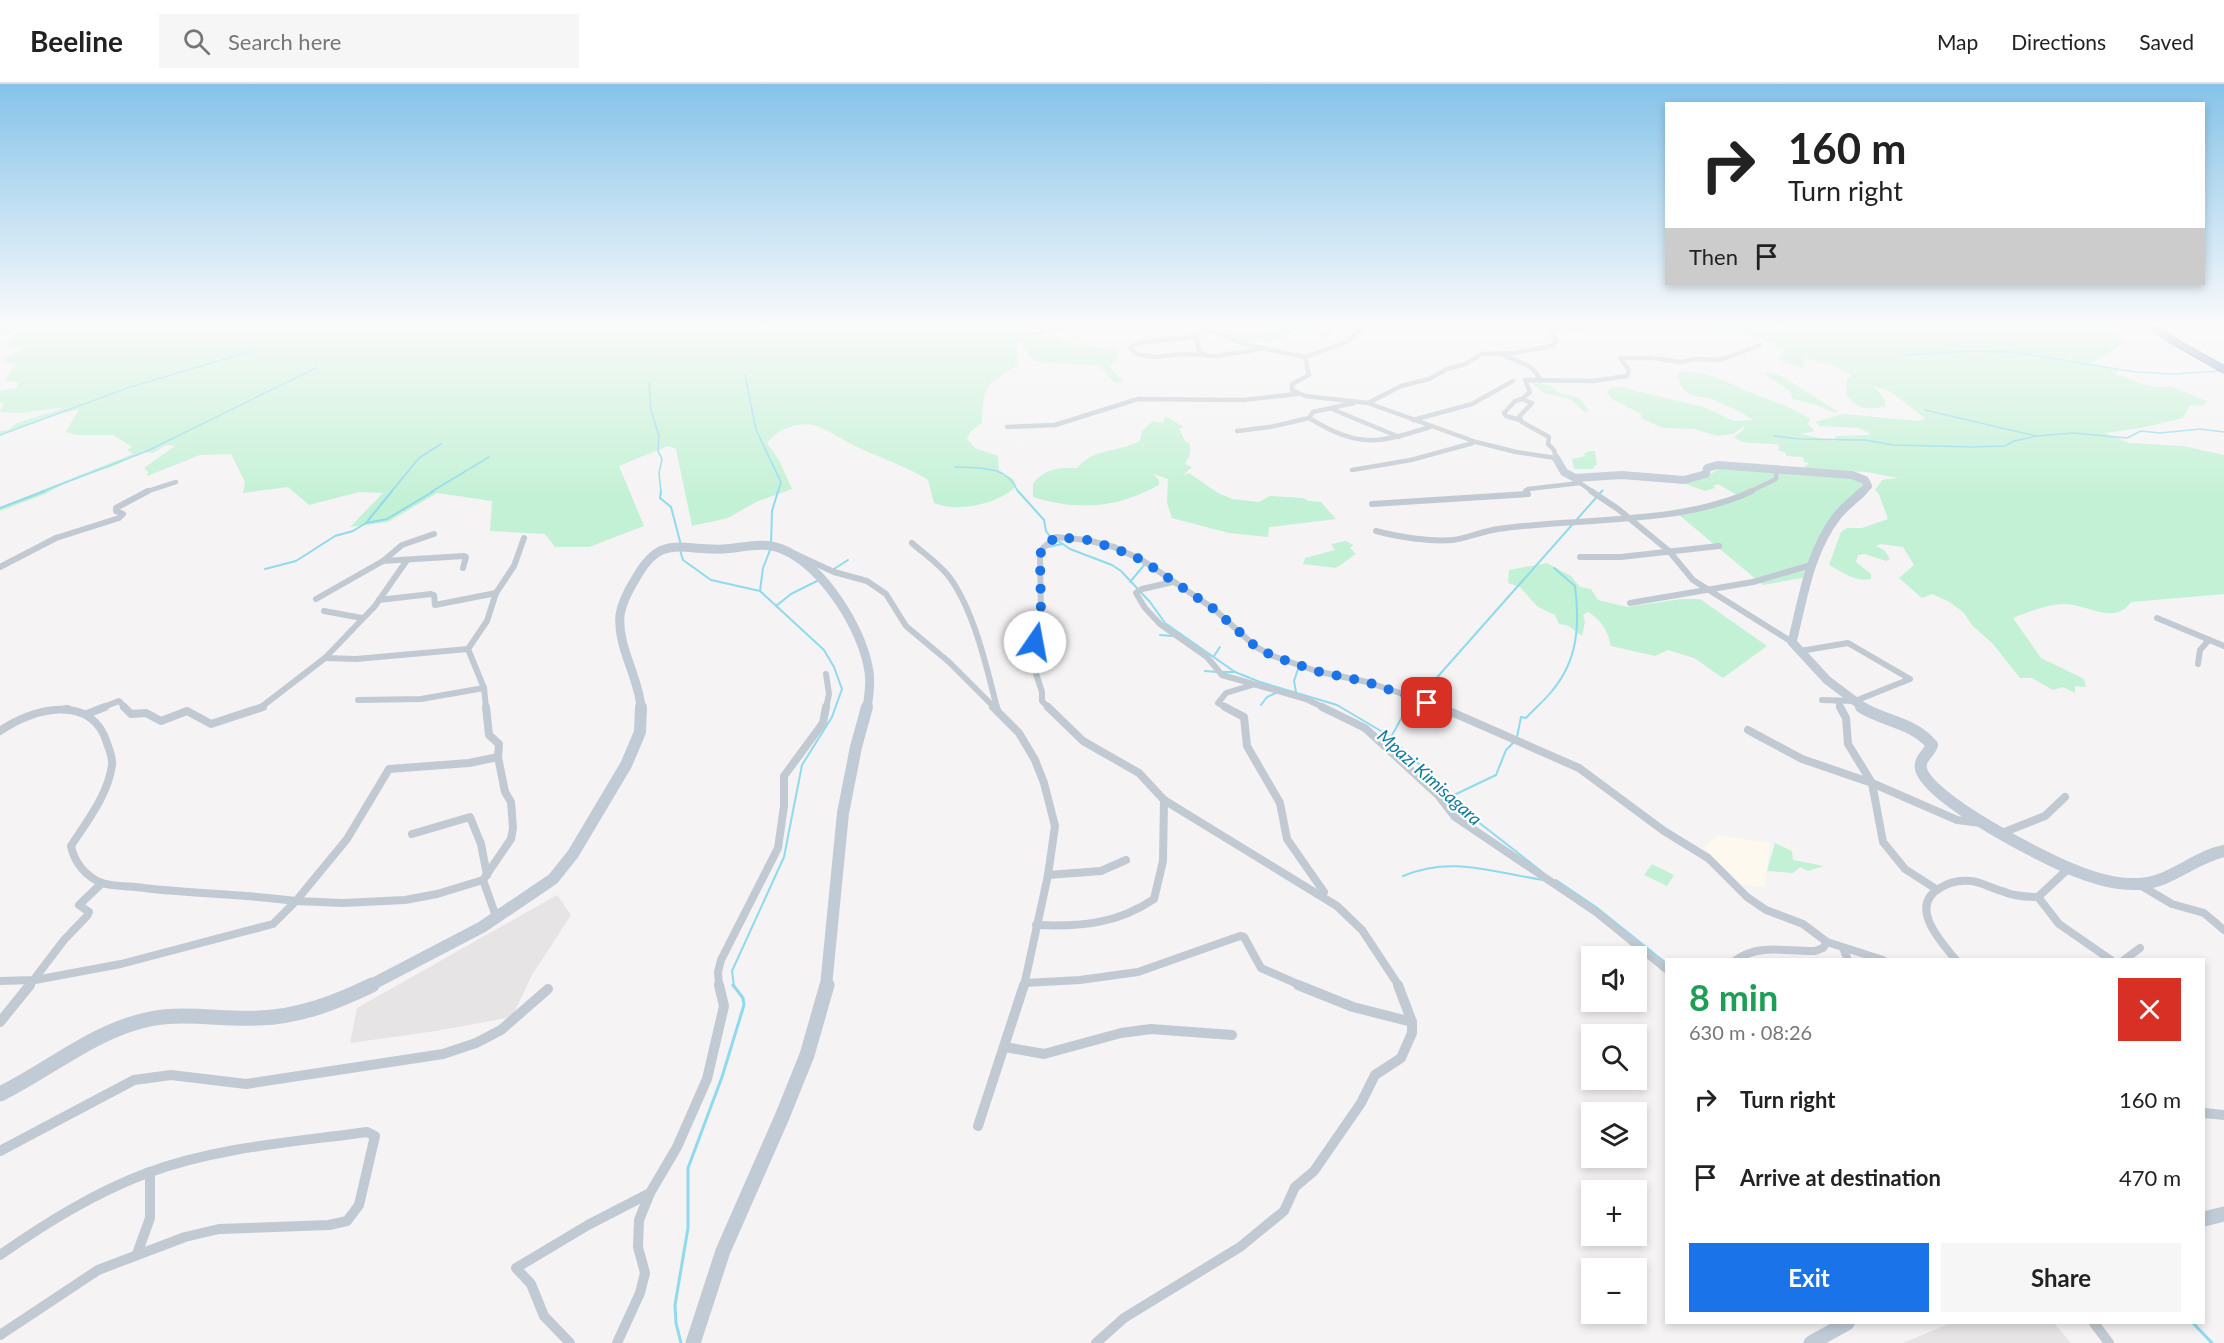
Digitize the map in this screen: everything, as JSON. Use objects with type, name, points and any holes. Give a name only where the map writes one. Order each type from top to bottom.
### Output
[{"type":"street","points":[[1296,382],[1291,387],[1297,394]]},
{"type":"street","points":[[1368,404],[1401,386],[1418,382]]},
{"type":"street","points":[[1413,420],[1472,404],[1498,387],[1511,382]]},
{"type":"street","points":[[1526,382],[1530,392],[1522,399],[1515,401],[1504,413],[1506,417],[1520,420],[1549,437],[1548,444],[1554,450],[1564,472],[1669,551],[1693,580],[1792,642],[1825,678],[1855,701],[1875,714],[1924,733],[1932,745],[1921,762],[1921,769],[1928,783],[1981,823],[2068,868],[2107,881],[2138,883],[2158,880],[2203,856],[2224,850]]},
{"type":"street","points":[[1007,427],[1055,425],[1138,399],[1243,400],[1297,394],[1368,404],[1476,442],[1516,452],[1556,458]]},
{"type":"street","points":[[1520,420],[1519,417],[1532,403],[1522,399]]},
{"type":"street","points":[[1310,418],[1313,412],[1356,402]]},
{"type":"street","points":[[1330,409],[1399,437]]},
{"type":"street","points":[[1237,431],[1270,427],[1310,418],[1342,437],[1354,441],[1383,442],[1431,427]]},
{"type":"street","points":[[1352,470],[1411,460],[1476,442]]},
{"type":"street","points":[[1372,504],[1528,494],[1527,489],[1623,475],[1672,480],[1693,479],[1706,474],[1707,468],[1715,465],[1852,475],[1868,483],[1863,492],[1831,524],[1819,546],[1811,565],[1792,642]]},
{"type":"street","points":[[1376,531],[1394,536],[1454,540],[1498,529],[1555,526],[1678,511],[1734,499],[1776,478],[1778,470]]},
{"type":"street","points":[[0,567],[56,538],[119,518],[123,514],[116,511],[116,508],[123,503],[153,489],[176,482]]},
{"type":"street","points":[[316,599],[383,561],[402,545],[434,534]]},
{"type":"street","points":[[468,650],[487,621],[496,593],[514,566],[525,538]]},
{"type":"street","points":[[1096,1343],[1124,1318],[1240,1247],[1284,1211],[1295,1187],[1314,1171],[1361,1103],[1375,1075],[1401,1058],[1412,1033],[1412,1022],[1399,986],[1376,948],[1362,930],[1321,894],[1164,800],[1139,773],[1083,741],[1042,701],[1042,692],[1031,655],[1041,614],[1040,556],[1042,548],[1053,538],[1087,540],[1142,560],[1214,609],[1256,647],[1273,656],[1316,671],[1367,682],[1456,712],[1579,768],[1664,831],[1708,858],[1747,897],[1766,910],[1803,924],[1827,942],[1876,958]]},
{"type":"street","points":[[912,543],[948,575],[959,592],[986,663],[997,710]]},
{"type":"street","points":[[0,1094],[22,1084],[72,1053],[147,1019],[180,1016],[270,1018],[323,1007],[351,995],[497,919],[558,874],[618,780],[636,745],[642,722],[642,706],[637,681],[622,644],[618,622],[623,603],[647,561],[658,550],[669,548],[719,550],[771,546],[790,553],[827,574],[867,581],[886,594],[906,626],[949,662],[1019,733],[1035,760],[1044,783],[1055,826],[1048,875],[1025,983],[978,1126]]},
{"type":"street","points":[[1580,557],[1621,557],[1719,546]]},
{"type":"street","points":[[383,561],[464,556],[466,557],[463,568]]},
{"type":"street","points":[[87,714],[119,701],[134,714],[146,713],[161,721],[187,711],[211,724],[261,708],[325,658],[379,600],[406,560]]},
{"type":"street","points":[[1630,603],[1753,582],[1811,565]]},
{"type":"street","points":[[693,1343],[705,1299],[727,1240],[775,1135],[814,1034],[826,992],[845,802],[856,744],[868,709],[870,690],[869,669],[827,574]]},
{"type":"street","points":[[1173,582],[1142,589],[1136,593],[1145,608],[1160,624],[1207,657],[1222,675],[1306,699],[1365,728],[1438,795],[1455,817],[1596,912],[1665,968]]},
{"type":"street","points":[[379,600],[431,594],[434,595],[435,605],[496,593]]},
{"type":"street","points":[[324,611],[362,618]]},
{"type":"street","points":[[2157,618],[2224,646]]},
{"type":"street","points":[[2198,664],[2200,650],[2209,640]]},
{"type":"street","points":[[1800,651],[1848,643],[1910,678],[1855,701],[1822,700]]},
{"type":"street","points":[[325,658],[356,659],[468,650]]},
{"type":"street","points":[[0,730],[29,715],[60,708],[73,708],[87,714],[105,735],[112,767],[97,805],[72,846],[73,858],[80,867],[102,883],[163,890],[243,894],[296,901],[343,903],[405,900],[437,894],[485,878],[511,839],[513,828],[511,802],[505,792],[498,757],[499,744],[488,732],[484,688],[468,650]]},
{"type":"street","points":[[617,1343],[640,1293],[645,1273],[638,1247],[639,1220],[650,1193],[677,1147],[707,1079],[724,1006],[718,978],[721,960],[747,913],[778,848],[784,806],[784,776],[823,723],[829,694],[826,674]]},
{"type":"street","points":[[1254,684],[1226,693],[1219,699],[1218,704],[1244,717],[1247,746],[1280,803],[1285,818],[1284,833],[1304,866],[1324,892],[1321,894]]},
{"type":"street","points":[[358,700],[376,702],[419,700],[484,688]]},
{"type":"street","points":[[1838,702],[1846,718],[1848,744],[1872,783],[1883,842],[1905,869],[1936,889]]},
{"type":"street","points":[[1748,730],[1794,755],[1872,783],[1957,820],[1981,823]]},
{"type":"street","points":[[0,981],[35,980],[121,964],[269,926],[296,901],[347,839],[386,770],[469,763],[498,757]]},
{"type":"street","points":[[2000,834],[2036,822],[2054,812],[2065,797]]},
{"type":"street","points":[[1036,925],[1091,925],[1126,914],[1154,899],[1163,861],[1164,800]]},
{"type":"street","points":[[412,834],[470,817],[481,844],[485,878],[497,919]]},
{"type":"street","points":[[1048,875],[1101,871],[1126,860]]},
{"type":"street","points":[[2038,897],[2068,868]]},
{"type":"street","points":[[1954,958],[1942,943],[1924,911],[1927,899],[1936,889],[1965,881],[2009,894],[2038,897],[2059,924],[2108,958]]},
{"type":"street","points":[[0,1022],[89,912],[79,905],[102,883]]},
{"type":"street","points":[[2138,883],[2172,904],[2200,911],[2224,930]]},
{"type":"street","points":[[1025,983],[1080,980],[1138,972],[1240,936],[1244,937],[1261,968],[1267,972],[1353,1007],[1412,1022]]},
{"type":"street","points":[[1739,958],[1748,952],[1761,950],[1815,951],[1823,948],[1827,942]]},
{"type":"street","points":[[1843,948],[1847,958]]},
{"type":"street","points":[[2127,958],[2140,948]]},
{"type":"street","points":[[0,1151],[134,1080],[171,1075],[246,1084],[443,1054],[470,1046],[507,1027],[548,989]]},
{"type":"street","points":[[1005,1047],[1044,1054],[1121,1033],[1151,1029],[1232,1035]]},
{"type":"street","points":[[2205,1113],[2224,1115]]},
{"type":"street","points":[[0,1256],[32,1233],[106,1192],[150,1172],[214,1155],[367,1132],[375,1136],[359,1205],[347,1221],[329,1225],[219,1229],[184,1237],[98,1270],[75,1283],[0,1335]]},
{"type":"street","points":[[138,1254],[150,1218],[150,1172]]},
{"type":"street","points":[[570,1343],[544,1316],[531,1284],[516,1268],[588,1225],[650,1193]]},
{"type":"street","points":[[2205,1219],[2224,1214]]},
{"type":"street","points":[[1810,1343],[1845,1324]]},
{"type":"street","points":[[2095,1324],[2109,1343]]},
{"type":"shaded area","points":[[1717,835],[1770,843],[1765,887],[1743,885],[1703,848]]},
{"type":"shaded area","points":[[557,895],[571,915],[532,975],[512,1017],[350,1043],[357,1008]]},
{"type":"shaded area","points":[[1949,1324],[2055,1324],[2071,1343],[1903,1343]]},
{"type":"green space","points":[[15,382],[993,382],[986,392],[982,423],[970,432],[967,439],[975,448],[998,456],[999,470],[1014,480],[1016,486],[1000,498],[989,502],[965,507],[943,506],[934,503],[928,480],[819,427],[807,424],[781,431],[767,443],[779,460],[792,489],[756,502],[728,518],[692,526],[676,449],[668,446],[619,466],[644,526],[589,547],[555,547],[545,534],[490,531],[492,501],[437,493],[388,522],[350,527],[383,493],[359,492],[309,505],[288,487],[243,493],[245,482],[231,454],[200,455],[147,476],[148,472],[144,468],[175,446],[166,445],[153,453],[144,452],[0,511],[0,507],[133,454],[127,450],[132,447],[113,435],[77,435],[66,432],[79,409],[52,416],[0,436],[0,431],[8,430],[17,423],[67,407],[19,413],[0,412],[4,403],[0,403],[0,391],[17,388],[19,382]]},
{"type":"green space","points":[[1679,382],[1726,382],[1790,408],[1810,419],[1808,424],[1815,431],[1801,434],[1834,441],[1836,436],[1869,435],[1869,433],[1859,428],[1820,426],[1815,422],[1844,414],[1918,421],[1926,419],[1891,392],[1874,386],[1885,400],[1885,406],[1864,408],[1854,403],[1846,395],[1847,382],[2137,382],[2156,387],[2169,386],[2207,401],[2204,405],[2190,406],[2183,418],[2141,428],[2105,433],[2129,443],[2183,446],[2224,455],[2224,594],[2131,602],[2124,609],[2109,613],[2058,604],[2013,618],[2041,658],[2084,679],[2086,687],[2075,686],[2075,693],[2063,687],[2053,690],[2032,678],[2020,678],[1993,644],[1973,626],[1963,612],[1948,601],[1932,594],[1922,598],[1899,578],[1914,565],[1903,547],[1881,544],[1876,546],[1884,550],[1890,559],[1886,561],[1864,554],[1858,555],[1856,562],[1871,574],[1871,579],[1854,578],[1829,565],[1841,532],[1847,528],[1862,528],[1888,519],[1879,494],[1875,490],[1882,480],[1898,478],[1867,472],[1802,469],[1809,463],[1804,462],[1803,457],[1786,456],[1786,453],[1778,450],[1779,445],[1743,442],[1734,437],[1744,429],[1744,426],[1733,434],[1718,436],[1694,429],[1663,428],[1641,418],[1641,414],[1612,399],[1607,393],[1610,388],[1619,387],[1704,407],[1734,421],[1753,420],[1711,399],[1691,395],[1684,390]]},
{"type":"green space","points":[[1776,382],[1791,382],[1837,411],[1836,413],[1792,399],[1791,392]]},
{"type":"green space","points":[[1532,383],[1549,385],[1559,393],[1580,398],[1589,411],[1585,412],[1570,399],[1544,393]]},
{"type":"green space","points":[[1167,417],[1184,427],[1179,429],[1185,441],[1190,444],[1190,454],[1185,464],[1192,467],[1183,475],[1189,473],[1218,493],[1232,499],[1259,502],[1270,496],[1303,498],[1321,502],[1336,519],[1269,527],[1268,537],[1229,533],[1172,518],[1167,503],[1168,479],[1153,474],[1159,480],[1159,485],[1144,493],[1113,503],[1065,504],[1033,497],[1033,483],[1048,472],[1077,468],[1084,461],[1099,453],[1140,441],[1142,431],[1153,421],[1163,423],[1164,418]]},
{"type":"green space","points":[[1595,451],[1597,465],[1593,469],[1574,469],[1572,459],[1586,456],[1583,454]]},
{"type":"green space","points":[[1721,467],[1846,476],[1865,484],[1829,522],[1807,577],[1763,585],[1673,510],[1737,495],[1718,484],[1713,486],[1715,488],[1705,491],[1678,481],[1704,479]]},
{"type":"green space","points":[[1346,541],[1353,545],[1350,548],[1356,554],[1336,568],[1303,564],[1305,558],[1335,550],[1331,544]]},
{"type":"green space","points":[[1547,563],[1571,576],[1580,587],[1591,589],[1598,600],[1627,607],[1682,599],[1700,599],[1767,646],[1723,678],[1694,658],[1668,650],[1655,656],[1611,646],[1603,626],[1588,612],[1583,615],[1585,622],[1582,636],[1567,625],[1559,624],[1555,615],[1538,607],[1520,587],[1508,583],[1509,570]]},
{"type":"green space","points":[[1775,843],[1792,851],[1793,860],[1824,866],[1808,871],[1800,867],[1793,873],[1767,871]]},
{"type":"green space","points":[[1652,864],[1674,875],[1667,886],[1644,875]]},
{"type":"waterway","points":[[0,435],[148,382]]},
{"type":"waterway","points":[[41,492],[147,451],[288,382]]},
{"type":"waterway","points":[[746,382],[756,430],[781,482],[778,492]]},
{"type":"waterway","points":[[649,383],[651,410],[659,436],[658,451],[662,459],[659,473],[661,491]]},
{"type":"waterway","points":[[1925,410],[2036,436]]},
{"type":"waterway","points":[[1774,436],[1800,439],[1865,440],[1893,445],[1973,447],[2005,446],[2014,441],[2037,436],[2074,433],[2127,438],[2141,431],[2160,433],[2200,429],[2224,432]]},
{"type":"waterway","points":[[391,492],[419,458],[441,444]]},
{"type":"waterway","points":[[431,492],[489,457]]},
{"type":"waterway","name":"Mpazi Kimisagara","points":[[955,467],[983,468],[1000,472],[1013,483],[1018,492]]},
{"type":"waterway","points":[[0,508],[45,491]]},
{"type":"waterway","points":[[366,523],[392,491]]},
{"type":"waterway","points":[[366,523],[387,519],[434,491]]},
{"type":"waterway","points":[[661,491],[660,498],[671,507],[681,545]]},
{"type":"waterway","points":[[771,544],[772,511],[778,491]]},
{"type":"waterway","name":"Mpazi Kimisagara","points":[[1018,491],[1044,520],[1046,531],[1051,538]]},
{"type":"waterway","points":[[1391,737],[1402,717],[1602,491]]},
{"type":"waterway","points":[[265,569],[296,561],[335,536],[353,531],[366,523]]},
{"type":"waterway","name":"Mpazi Kimisagara","points":[[1057,540],[1070,549],[1112,565],[1131,581]]},
{"type":"waterway","points":[[1048,547],[1062,544]]},
{"type":"waterway","points":[[680,550],[683,560],[711,580],[760,591]]},
{"type":"waterway","points":[[760,591],[763,568],[770,550]]},
{"type":"waterway","points":[[834,569],[848,560]]},
{"type":"waterway","points":[[1131,581],[1145,564]]},
{"type":"waterway","points":[[1517,737],[1521,717],[1526,718],[1561,679],[1575,642],[1577,628],[1575,586],[1554,568]]},
{"type":"waterway","points":[[776,606],[791,594],[819,580]]},
{"type":"waterway","name":"Mpazi Kimisagara","points":[[1131,581],[1165,623],[1235,672]]},
{"type":"waterway","points":[[760,591],[776,606]]},
{"type":"waterway","points":[[734,986],[732,971],[784,857],[802,765],[832,717],[842,689],[834,667],[824,650],[776,606]]},
{"type":"waterway","points":[[1160,635],[1172,636]]},
{"type":"waterway","points":[[1214,656],[1220,647]]},
{"type":"waterway","points":[[1296,692],[1294,681],[1298,669]]},
{"type":"waterway","points":[[1205,671],[1217,672]]},
{"type":"waterway","name":"Mpazi Kimisagara","points":[[1223,672],[1235,672]]},
{"type":"waterway","name":"Mpazi Kimisagara","points":[[1235,672],[1260,682],[1337,705],[1386,734],[1430,774],[1468,814],[1541,871]]},
{"type":"waterway","points":[[1261,705],[1267,697],[1278,692]]},
{"type":"waterway","points":[[1452,796],[1496,775],[1506,750],[1514,742]]},
{"type":"waterway","points":[[1403,876],[1421,870],[1456,866],[1544,880]]},
{"type":"waterway","name":"Mpazi Kimisagara","points":[[1556,880],[1596,907],[1665,962]]},
{"type":"waterway","points":[[681,1343],[676,1323],[675,1305],[688,1228],[688,1168],[722,1077],[744,1005],[743,998],[733,985]]},
{"type":"waterway","name":"Mpazi Kimisagara","points":[[2194,1324],[2212,1343]]},
{"type":"route","points":[[1035,642],[1041,614],[1040,556],[1042,548],[1056,537],[1087,540],[1142,560],[1214,609],[1262,651],[1301,667],[1367,682],[1427,703]]}]
